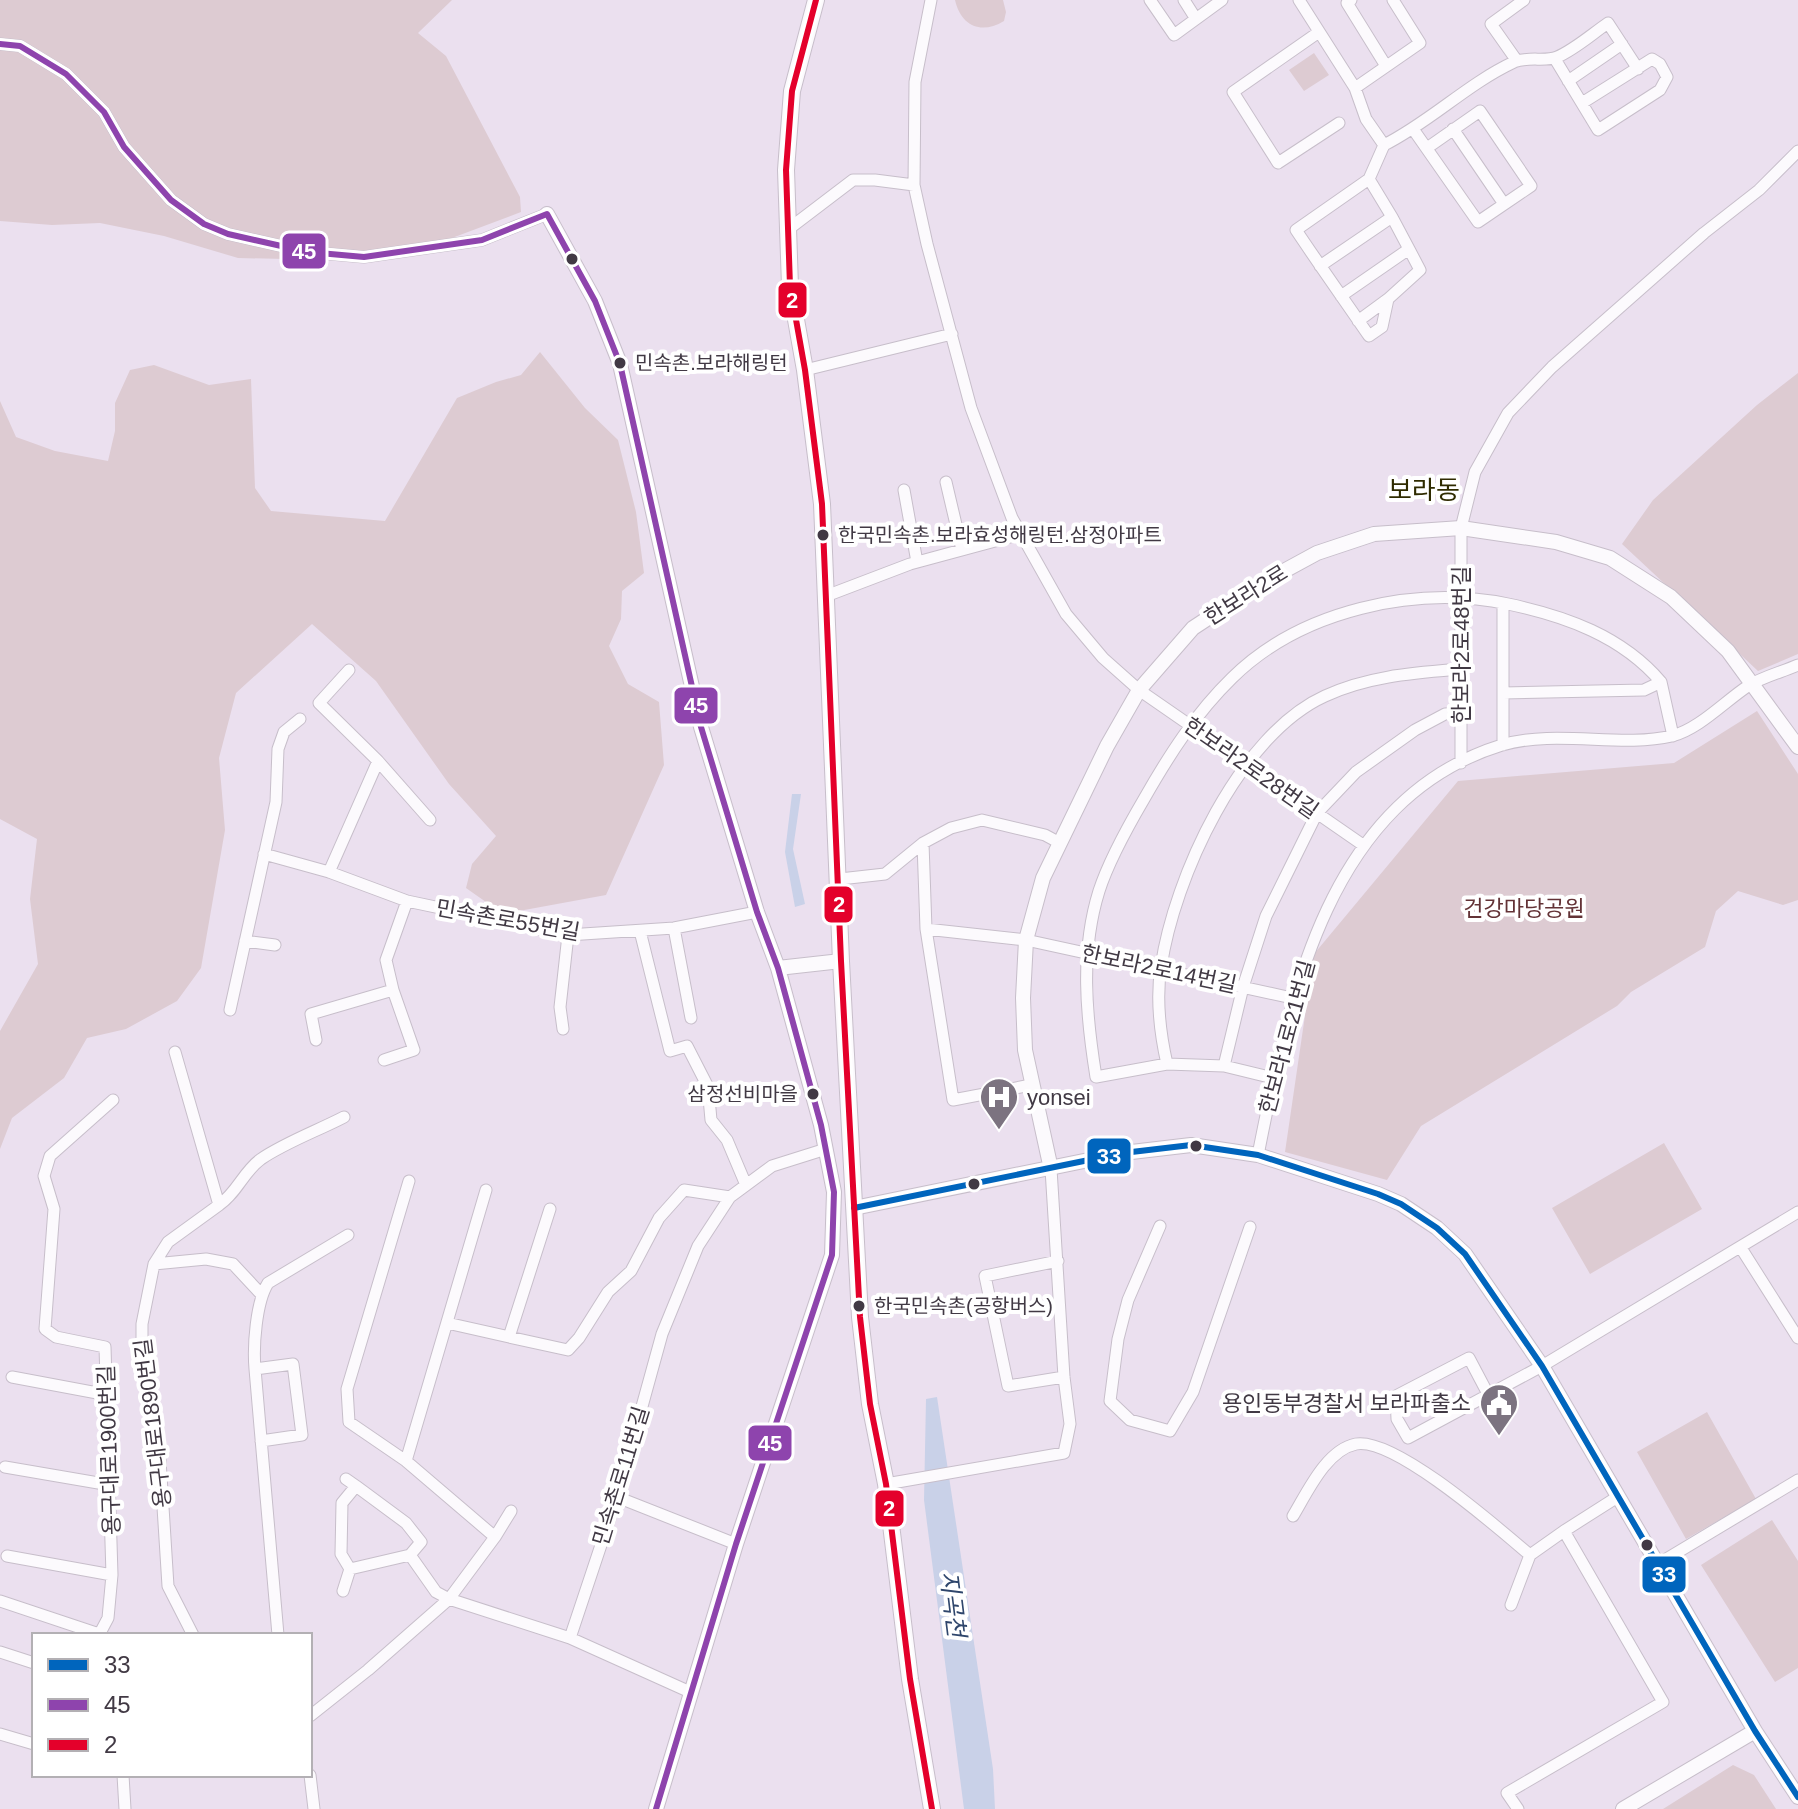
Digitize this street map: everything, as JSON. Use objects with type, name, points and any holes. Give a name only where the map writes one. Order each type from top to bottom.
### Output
[{"type":"main road","points":[[816,0],[792,91],[786,170],[786,231],[790,286],[805,370],[822,504],[860,1317],[870,1404],[894,1483],[910,1679],[932,1809]]},
{"type":"street","name":"한보라2로28번길","points":[[931,0],[915,82],[914,185],[971,408],[990,463],[1021,534],[1066,614],[1103,658],[1139,690],[1363,845]]},
{"type":"street","points":[[1150,0],[1174,35],[1222,0]]},
{"type":"street","points":[[1184,0],[1196,19]]},
{"type":"street","points":[[1299,0],[1355,88],[1366,119],[1384,145]]},
{"type":"street","points":[[1351,0],[1347,3],[1386,66]]},
{"type":"street","points":[[1355,88],[1420,43],[1393,0]]},
{"type":"street","points":[[1517,61],[1491,24],[1521,1]]},
{"type":"street","points":[[1388,299],[1382,327],[1369,336],[1296,230],[1369,179],[1384,145],[1517,61],[1534,57],[1555,59],[1608,23],[1638,69]]},
{"type":"street","points":[[1319,32],[1233,92],[1278,163],[1339,123]]},
{"type":"street","points":[[0,44],[20,46],[66,74],[104,112],[124,147],[163,192],[204,224],[228,234],[308,252],[364,257],[482,240],[547,214],[595,301],[620,364],[701,727],[757,912],[778,968],[826,1149],[834,1192],[832,1255],[736,1544],[656,1809]]},
{"type":"street","points":[[1568,81],[1622,44]]},
{"type":"street","points":[[1555,59],[1598,130],[1660,90],[1667,77],[1660,64],[1652,59],[1582,103]]},
{"type":"street","points":[[1413,129],[1478,222],[1531,186],[1480,111],[1427,148]]},
{"type":"street","points":[[1453,129],[1504,204]]},
{"type":"street","name":"한보라2로48번길","points":[[1461,763],[1461,528],[1475,472],[1508,413],[1552,367],[1797,154]]},
{"type":"street","points":[[1358,321],[1420,270],[1369,179]]},
{"type":"street","points":[[786,231],[853,180],[914,185]]},
{"type":"street","points":[[1320,266],[1392,217]]},
{"type":"street","points":[[1341,296],[1409,249]]},
{"type":"street","points":[[805,370],[952,334]]},
{"type":"street","points":[[946,482],[962,550]]},
{"type":"street","points":[[904,490],[917,562]]},
{"type":"street","name":"한보라2로","points":[[1051,1169],[1025,1050],[1023,998],[1026,940],[1043,878],[1107,746],[1139,690],[1193,628],[1260,584],[1317,553],[1374,534],[1461,528],[1556,542],[1610,558],[1671,597],[1728,651],[1798,747]]},
{"type":"street","points":[[826,596],[917,562],[1021,534]]},
{"type":"street","points":[[1273,1078],[1199,1063],[1167,1064],[1096,1077],[1086,1013],[1087,954],[1099,892],[1127,829],[1189,725],[1234,676],[1292,634],[1358,608],[1415,599],[1484,599],[1572,621],[1644,662],[1661,682],[1673,736],[1751,684],[1798,665]]},
{"type":"street","points":[[1503,603],[1503,745]]},
{"type":"street","points":[[1167,1064],[1162,1042],[1160,969],[1170,918],[1189,866],[1217,811],[1269,734],[1322,697],[1369,679],[1461,669]]},
{"type":"street","points":[[349,670],[319,703],[378,761],[430,820]]},
{"type":"street","points":[[1503,693],[1644,690],[1661,682]]},
{"type":"street","points":[[1224,1066],[1243,987],[1266,916],[1317,813],[1356,772],[1415,730],[1445,714],[1461,713]]},
{"type":"street","points":[[230,1010],[276,802],[278,749],[284,732],[300,719]]},
{"type":"street","name":"한보라1로21번길","points":[[1258,1155],[1292,998],[1325,916],[1363,845],[1403,801],[1461,763],[1503,745],[1537,739],[1673,736]]},
{"type":"street","points":[[329,872],[378,761]]},
{"type":"street","points":[[840,879],[885,874],[923,843],[951,828],[982,820],[1045,835],[1058,842]]},
{"type":"street","points":[[923,843],[926,929],[953,1100],[1031,1085]]},
{"type":"street","name":"민속촌로55번길","points":[[264,854],[329,872],[407,901],[568,935],[674,928],[757,912]]},
{"type":"street","points":[[384,1060],[414,1050],[386,960],[407,901]]},
{"type":"street","points":[[674,928],[691,1018]]},
{"type":"street","name":"한보라2로14번길","points":[[926,929],[1026,940],[1292,998]]},
{"type":"street","points":[[640,931],[670,1051],[687,1046],[708,1087],[711,1120],[727,1140],[746,1185]]},
{"type":"street","points":[[563,1029],[560,1007],[568,935]]},
{"type":"street","points":[[245,941],[275,945]]},
{"type":"street","points":[[778,968],[841,961]]},
{"type":"street","points":[[316,1040],[311,1014],[393,990]]},
{"type":"street","points":[[175,1052],[219,1205]]},
{"type":"street","name":"용구대로1900번길","points":[[100,1633],[108,1618],[112,1575],[105,1347],[56,1337],[45,1329],[54,1209],[44,1176],[50,1156],[113,1100]]},
{"type":"street","name":"용구대로1890번길","points":[[192,1633],[168,1586],[158,1428],[142,1353],[142,1324],[154,1264],[168,1242],[231,1197],[240,1180],[259,1160],[344,1117]]},
{"type":"street","points":[[854,1208],[1123,1153],[1191,1145],[1258,1155],[1401,1204],[1437,1228],[1465,1254],[1542,1366],[1755,1731],[1798,1797]]},
{"type":"street","name":"민속촌로11번길","points":[[570,1638],[617,1497],[662,1334],[698,1246],[730,1197],[772,1166],[826,1149]]},
{"type":"street","points":[[894,1483],[1064,1453],[1070,1424],[1064,1377],[1051,1169]]},
{"type":"street","points":[[409,1181],[347,1389],[349,1422],[406,1461],[495,1537]]},
{"type":"street","points":[[406,1461],[486,1190]]},
{"type":"street","points":[[447,1323],[568,1350],[608,1292],[631,1271],[659,1218],[684,1190],[730,1197]]},
{"type":"street","points":[[509,1337],[550,1209]]},
{"type":"street","points":[[1488,1394],[1469,1358],[1396,1396],[1397,1419],[1408,1438],[1542,1366],[1798,1212]]},
{"type":"street","points":[[1160,1226],[1128,1300],[1118,1339],[1110,1401],[1130,1420],[1170,1431],[1193,1392],[1250,1227]]},
{"type":"street","points":[[278,1633],[254,1357],[261,1294],[268,1283],[348,1235]]},
{"type":"street","points":[[1741,1248],[1798,1338]]},
{"type":"street","points":[[154,1264],[206,1259],[233,1264],[261,1294]]},
{"type":"street","points":[[1058,1261],[985,1276],[1008,1386],[1064,1377]]},
{"type":"street","points":[[255,1369],[293,1364],[302,1435],[261,1441]]},
{"type":"street","points":[[12,1377],[108,1395]]},
{"type":"street","points":[[1293,1516],[1338,1453],[1357,1444],[1374,1446],[1408,1462],[1452,1492],[1530,1555]]},
{"type":"street","points":[[5,1467],[110,1485]]},
{"type":"street","points":[[1658,1564],[1798,1480]]},
{"type":"street","points":[[343,1591],[350,1569],[341,1554],[342,1503],[351,1482],[406,1523],[421,1542],[410,1555],[350,1569]]},
{"type":"street","points":[[1511,1605],[1530,1555],[1619,1496]]},
{"type":"street","points":[[617,1497],[736,1544]]},
{"type":"street","points":[[312,1714],[449,1599],[511,1511]]},
{"type":"street","points":[[1518,1809],[1507,1793],[1663,1702],[1564,1531]]},
{"type":"street","points":[[410,1555],[436,1592],[449,1599],[570,1638],[690,1692]]},
{"type":"street","points":[[7,1556],[112,1575]]},
{"type":"street","points":[[0,1601],[96,1633]]},
{"type":"street","points":[[0,1652],[32,1662]]},
{"type":"street","points":[[1623,1809],[1755,1731]]},
{"type":"street","points":[[0,1734],[32,1743]]},
{"type":"street","points":[[123,1777],[125,1809]]},
{"type":"street","points":[[310,1777],[314,1809]]},
{"type":"green space","points":[[0,0],[452,0],[418,33],[446,56],[520,197],[521,212],[420,250],[286,259],[238,258],[164,236],[100,223],[52,225],[0,221]]},
{"type":"green space","points":[[955,0],[1003,0],[1006,12],[1004,21],[987,27],[973,26],[962,16]]},
{"type":"green space","points":[[1314,53],[1329,75],[1304,91],[1289,70]]},
{"type":"green space","points":[[540,352],[585,408],[618,440],[636,512],[644,573],[622,591],[621,619],[609,646],[628,684],[659,702],[664,765],[606,895],[503,914],[466,888],[472,864],[496,836],[449,784],[376,681],[312,624],[236,693],[219,758],[225,830],[201,968],[177,1001],[126,1029],[87,1038],[64,1078],[12,1118],[0,1149],[0,1031],[38,964],[30,899],[37,839],[0,819],[0,401],[16,437],[55,451],[108,461],[115,431],[115,403],[130,370],[154,365],[209,385],[251,379],[255,488],[271,511],[385,521],[457,398],[521,375]]},
{"type":"green space","points":[[1798,373],[1798,654],[1758,671],[1622,544],[1653,500],[1757,405]]},
{"type":"green space","name":"건강마당공원","points":[[1757,711],[1798,774],[1798,900],[1783,905],[1738,891],[1716,911],[1705,947],[1631,992],[1617,1006],[1421,1126],[1387,1180],[1285,1152],[1314,954],[1458,781],[1674,763]]},
{"type":"green space","points":[[1664,1143],[1702,1209],[1590,1274],[1552,1208]]},
{"type":"green space","points":[[1707,1412],[1756,1499],[1686,1539],[1637,1452]]},
{"type":"green space","points":[[1772,1520],[1798,1561],[1798,1668],[1775,1682],[1701,1565]]},
{"type":"green space","points":[[1733,1765],[1754,1775],[1776,1809],[1663,1809]]},
{"type":"water","points":[[792,794],[801,794],[793,849],[805,904],[795,907],[785,852]]},
{"type":"water","name":"지곡천","points":[[937,1397],[993,1769],[995,1809],[964,1809],[924,1500],[926,1399]]},
{"type":"transit line","name":"2","points":[[816,0],[792,91],[786,170],[790,286],[805,370],[822,504],[860,1317],[870,1404],[886,1484],[910,1679],[932,1809]]},
{"type":"transit line","name":"45","points":[[0,44],[20,46],[66,74],[104,112],[124,147],[171,200],[204,224],[228,234],[308,252],[364,257],[482,240],[547,214],[595,301],[620,364],[701,727],[757,912],[778,968],[821,1125],[834,1192],[832,1255],[736,1544],[656,1809]]},
{"type":"transit line","name":"33","points":[[854,1208],[1123,1153],[1191,1145],[1258,1155],[1401,1204],[1437,1228],[1465,1254],[1542,1366],[1755,1731],[1798,1797]]},
{"type":"place","name":"민속촌.보라해링턴","points":[[620,363]]},
{"type":"place","name":"한국민속촌.보라효성해링턴.삼정아파트","points":[[823,535]]},
{"type":"place","name":"삼정선비마을","points":[[813,1094]]},
{"type":"place","name":"yonsei","points":[[999,1131]]},
{"type":"place","name":"한국민속촌(공항버스)","points":[[859,1306]]},
{"type":"place","name":"용인동부경찰서 보라파출소","points":[[1499,1437]]},
{"type":"district","name":"보라동","points":[[1424,490]]}]
